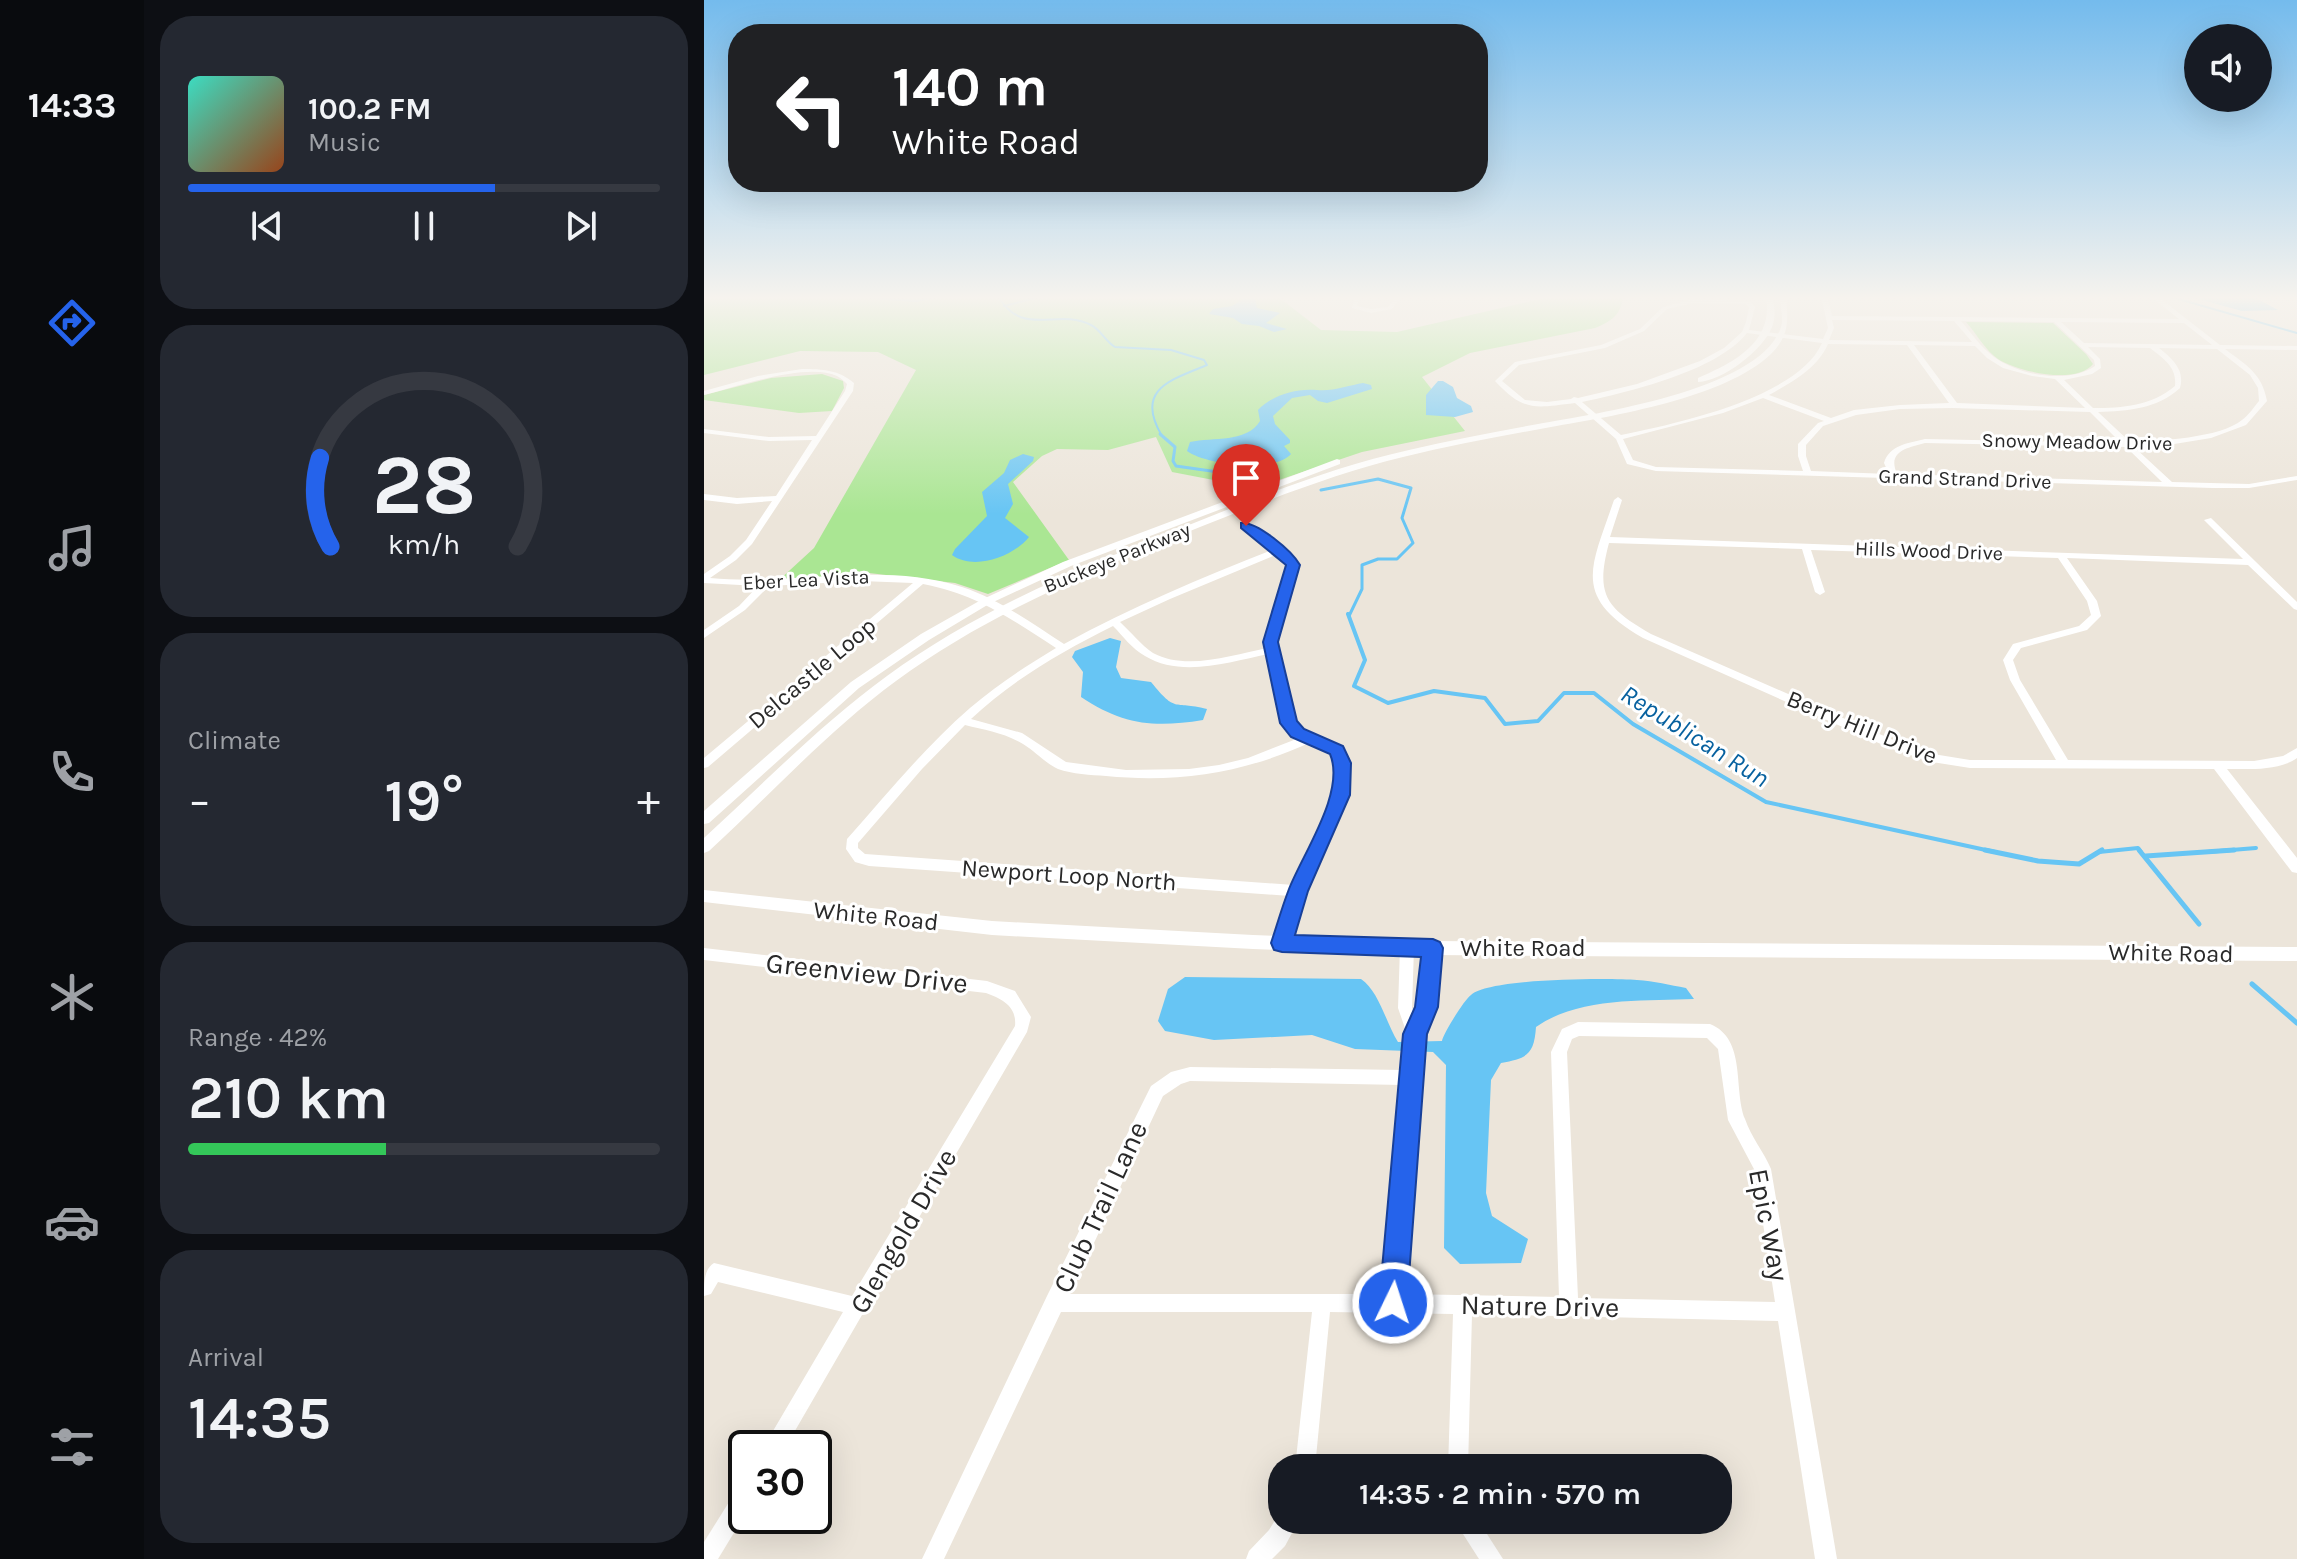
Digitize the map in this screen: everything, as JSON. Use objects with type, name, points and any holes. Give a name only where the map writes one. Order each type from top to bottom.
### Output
[{"type":"street","points":[[1513,369],[1498,381],[1524,403],[1543,405],[1669,378],[1688,369]]},
{"type":"street","name":"Buckeye Parkway","points":[[704,847],[870,694],[925,654],[999,610],[1084,570],[1328,475],[1415,451],[1589,413],[1654,395],[1708,377],[1723,369]]},
{"type":"street","name":"Buckeye Parkway","points":[[704,819],[855,685],[985,602],[1047,572],[1319,467],[1393,447],[1665,401],[1720,382],[1743,369]]},
{"type":"street","points":[[1574,399],[1619,438],[1699,419],[1763,395],[1804,369]]},
{"type":"street","points":[[1928,369],[1955,406]]},
{"type":"street","points":[[2018,369],[2057,377],[2081,376],[2097,369]]},
{"type":"street","points":[[1808,474],[1802,444],[1810,434],[1832,421],[1878,408],[1955,406],[2092,410],[2138,407],[2165,397],[2178,387],[2177,369]]},
{"type":"street","name":"Snowy Meadow Drive","points":[[1894,477],[1888,463],[1890,456],[1903,447],[1925,441],[2129,445],[2199,440],[2232,430],[2255,414],[2263,401],[2258,381],[2248,369]]},
{"type":"street","points":[[704,393],[794,372],[820,371],[843,376],[850,381],[850,388],[749,542],[704,579]]},
{"type":"street","points":[[2057,377],[2170,485]]},
{"type":"street","points":[[1763,395],[1832,421]]},
{"type":"street","points":[[704,431],[769,439],[818,438]]},
{"type":"street","points":[[704,439],[716,432]]},
{"type":"street","name":"Grand Strand Drive","points":[[1619,438],[1627,458],[1634,464],[1656,469],[2170,485],[2249,486],[2297,478]]},
{"type":"street","points":[[704,497],[737,501],[778,498]]},
{"type":"street","name":"Berry Hill Drive","points":[[1618,500],[1598,578],[1600,599],[1617,620],[1896,746],[1932,758],[1970,764],[2275,763],[2297,752]]},
{"type":"street","points":[[2208,520],[2297,607]]},
{"type":"street","points":[[1246,526],[1279,550],[1293,565],[1271,642],[1289,723],[1298,733],[1337,750],[1342,763],[1340,795],[1298,891],[1282,943]]},
{"type":"street","name":"Hills Wood Drive","points":[[1606,540],[2251,562]]},
{"type":"street","points":[[1806,547],[1820,592]]},
{"type":"street","points":[[963,721],[990,697],[1062,647],[1114,621],[1279,550]]},
{"type":"street","points":[[2061,556],[2092,601],[2096,616],[2083,628],[2017,646],[2008,660],[2015,680],[2064,763]]},
{"type":"street","name":"Eber Lea Vista","points":[[704,579],[765,585],[865,576],[920,582],[962,590],[1062,647]]},
{"type":"street","name":"Delcastle Loop","points":[[704,764],[920,582]]},
{"type":"street","points":[[704,635],[748,603],[765,585]]},
{"type":"street","points":[[1114,621],[1150,655],[1167,662],[1187,664],[1272,650]]},
{"type":"street","points":[[963,721],[1012,733],[1029,742],[1049,760],[1063,766],[1174,775],[1206,774],[1268,757],[1309,738]]},
{"type":"street","name":"Newport Loop North","points":[[963,721],[852,842],[854,853],[869,861],[1298,891]]},
{"type":"street","points":[[2217,765],[2297,868]]},
{"type":"street","name":"White Road","points":[[704,896],[992,928],[1407,948],[2297,954]]},
{"type":"street","points":[[1407,948],[1405,1008],[1415,1034]]},
{"type":"street","points":[[1393,1303],[1415,1034],[1426,1007],[1433,948]]},
{"type":"street","name":"Greenview Drive","points":[[704,954],[987,987],[1010,996],[1021,1010]]},
{"type":"street","name":"Glengold Drive","points":[[784,1430],[1022,1027],[1021,1010]]},
{"type":"street","name":"Epic Way","points":[[1569,1307],[1559,1052],[1567,1034],[1578,1029],[1710,1031],[1725,1046],[1736,1120],[1763,1169],[1826,1559]]},
{"type":"street","name":"Club Trail Lane","points":[[933,1559],[1150,1101],[1166,1082],[1190,1074],[1412,1069]]},
{"type":"street","points":[[704,1287],[714,1272],[859,1307]]},
{"type":"street","name":"Nature Drive","points":[[1054,1303],[1393,1303],[1785,1312]]},
{"type":"street","points":[[1306,1454],[1322,1303]]},
{"type":"street","points":[[1458,1454],[1463,1305]]},
{"type":"street","points":[[706,1559],[728,1523]]},
{"type":"street","points":[[1257,1559],[1279,1534]]},
{"type":"street","points":[[1475,1534],[1492,1559]]},
{"type":"green space","points":[[704,369],[729,369],[704,375]]},
{"type":"green space","points":[[913,369],[1438,369],[1422,377],[1465,431],[1362,452],[1255,488],[1172,472],[1156,437],[1108,450],[1057,449],[1042,456],[1013,482],[1069,560],[988,594],[955,583],[869,573],[777,582],[814,548],[916,370]]},
{"type":"green space","points":[[2022,369],[2087,369],[2061,375]]},
{"type":"green space","points":[[822,374],[843,381],[844,388],[832,411],[799,413],[704,400],[704,395],[771,378]]},
{"type":"water","points":[[1438,381],[1453,387],[1457,398],[1471,406],[1473,412],[1455,417],[1426,415],[1426,395]]},
{"type":"water","points":[[1363,383],[1371,385],[1372,389],[1327,403],[1310,395],[1292,398],[1273,416],[1275,424],[1290,440],[1284,446],[1291,454],[1283,460],[1271,464],[1240,465],[1209,460],[1187,451],[1190,442],[1247,433],[1260,421],[1258,410],[1278,396],[1294,391],[1328,390]]},
{"type":"water","points":[[1023,454],[1034,457],[1033,461],[1008,484],[1013,504],[1005,518],[1029,537],[993,560],[971,562],[952,555],[987,516],[982,492],[1004,473],[1010,460]]},
{"type":"water","points":[[1110,638],[1121,641],[1116,667],[1121,678],[1151,682],[1171,702],[1207,709],[1203,720],[1169,724],[1139,722],[1111,714],[1081,697],[1083,672],[1072,657],[1075,651]]},
{"type":"water","points":[[1185,977],[1361,979],[1377,999],[1398,1042],[1442,1041],[1454,1017],[1471,995],[1501,985],[1550,980],[1637,980],[1686,988],[1694,999],[1612,1002],[1571,1010],[1536,1027],[1528,1054],[1501,1063],[1491,1080],[1486,1193],[1492,1216],[1528,1239],[1521,1263],[1460,1264],[1444,1248],[1446,1065],[1433,1052],[1355,1049],[1312,1035],[1214,1040],[1165,1031],[1158,1021],[1168,989]]},
{"type":"waterway","name":"Republican Run","points":[[1162,436],[1154,420],[1154,397],[1160,388],[1198,369]]},
{"type":"waterway","name":"Republican Run","points":[[1162,436],[1175,447],[1173,461],[1176,466],[1260,478]]},
{"type":"waterway","name":"Republican Run","points":[[1321,490],[1378,479],[1411,488],[1402,518],[1413,543],[1397,559],[1378,559],[1362,565],[1362,589],[1349,616]]},
{"type":"waterway","name":"Republican Run","points":[[1348,614],[1365,660],[1354,686],[1388,703],[1434,691],[1485,698],[1505,724],[1538,721],[1564,693],[1594,693],[1633,724],[1766,802],[1995,852]]},
{"type":"waterway","name":"Republican Run","points":[[2099,852],[2138,848],[2141,852]]},
{"type":"waterway","points":[[2219,851],[2256,848]]},
{"type":"waterway","name":"Republican Run","points":[[1985,850],[2038,861],[2079,864],[2102,850]]},
{"type":"waterway","name":"Republican Run","points":[[2139,850],[2199,924]]},
{"type":"waterway","points":[[2219,851],[2234,850]]},
{"type":"waterway","points":[[2146,856],[2219,851]]},
{"type":"waterway","points":[[2207,852],[2219,851]]},
{"type":"waterway","name":"Republican Run","points":[[2252,984],[2297,1023]]},
{"type":"route","points":[[1246,526],[1288,557],[1293,565],[1271,642],[1289,723],[1298,733],[1337,750],[1342,763],[1340,795],[1298,891],[1282,943],[1433,948],[1426,1007],[1415,1034],[1393,1303]]}]
